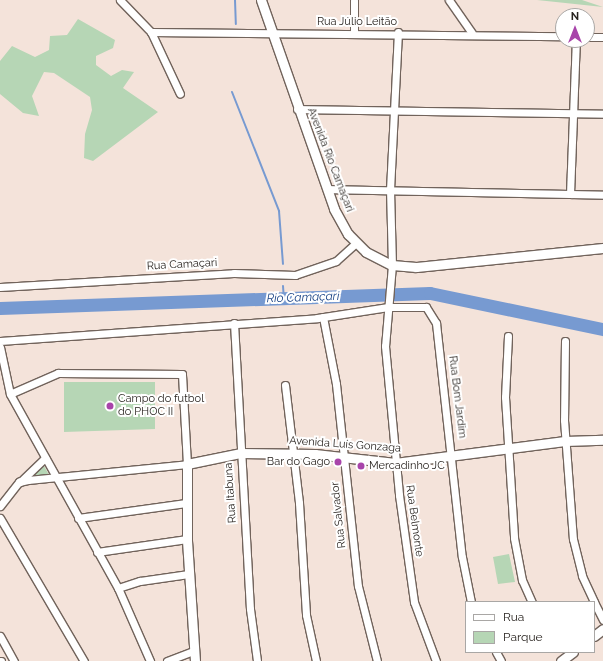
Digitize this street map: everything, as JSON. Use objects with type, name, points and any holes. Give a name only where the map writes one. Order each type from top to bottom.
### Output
[{"type":"street","points":[[120,0],[152,32],[180,94]]},
{"type":"street","name":"Avenida Rio Camaçari","points":[[261,0],[270,34],[327,189],[342,225],[356,244],[392,265],[416,267],[603,248]]},
{"type":"street","points":[[354,0],[354,32]]},
{"type":"street","points":[[449,0],[472,33]]},
{"type":"street","name":"Rua Júlio Leitão","points":[[152,32],[270,34],[398,32],[555,36]]},
{"type":"street","points":[[388,307],[392,265],[390,188],[398,32]]},
{"type":"street","points":[[570,194],[576,48]]},
{"type":"street","points":[[297,109],[603,114]]},
{"type":"street","points":[[327,189],[390,188],[603,195]]},
{"type":"street","name":"Rua Camaçari","points":[[0,286],[234,273],[295,275],[336,261],[356,244]]},
{"type":"street","name":"Rua Bom Jardim","points":[[0,341],[323,317],[388,307],[422,306],[434,316],[453,456],[462,556],[471,601]]},
{"type":"street","name":"Rua Belmonte","points":[[388,307],[385,346],[396,463],[414,602],[436,661]]},
{"type":"street","name":"Rua Salvador","points":[[323,317],[335,377],[358,586],[377,661]]},
{"type":"street","name":"Rua Itabuna","points":[[234,323],[240,453],[250,608],[257,661]]},
{"type":"street","points":[[508,336],[507,450],[516,556],[522,580],[532,601]]},
{"type":"street","points":[[565,341],[565,442],[576,558],[594,601]]},
{"type":"street","points":[[0,347],[10,394],[118,588],[150,661]]},
{"type":"street","points":[[10,394],[58,373],[182,374],[187,464],[186,503],[188,574],[195,661]]},
{"type":"street","points":[[285,385],[306,615],[316,661]]},
{"type":"street","name":"Avenida Luís Gonzaga","points":[[187,464],[240,453],[292,453],[396,463],[565,442],[603,440]]},
{"type":"street","points":[[0,506],[20,482],[45,458]]},
{"type":"street","points":[[20,482],[56,476],[187,464]]},
{"type":"street","points":[[78,518],[186,503]]},
{"type":"street","points":[[0,518],[84,661]]},
{"type":"street","points":[[98,552],[187,539]]},
{"type":"street","points":[[118,588],[140,580],[188,574]]},
{"type":"street","points":[[595,604],[603,620]]},
{"type":"street","points":[[595,635],[603,629]]},
{"type":"street","points":[[0,636],[14,661]]},
{"type":"street","points":[[167,661],[193,651]]},
{"type":"green space","points":[[537,0],[582,0],[603,7]]},
{"type":"green space","points":[[78,19],[115,40],[113,48],[96,56],[96,65],[111,76],[122,70],[134,72],[123,88],[158,112],[93,161],[84,158],[85,134],[92,110],[90,97],[54,73],[44,72],[32,96],[39,116],[23,113],[0,94],[0,61],[12,46],[35,57],[49,50],[50,36],[67,35]]},
{"type":"green space","name":"Campo do futbol do PHOC II","points":[[64,382],[155,382],[155,429],[64,432]]},
{"type":"green space","points":[[43,464],[49,475],[28,478]]},
{"type":"green space","points":[[509,554],[515,582],[498,584],[493,557]]},
{"type":"waterway","points":[[235,0],[236,24]]},
{"type":"waterway","points":[[232,92],[279,211],[283,264]]},
{"type":"waterway","points":[[283,286],[284,300]]},
{"type":"waterway","name":"Rio Camaçari","points":[[0,308],[430,293],[603,329]]},
{"type":"place","name":"Campo do futbol do PHOC II","points":[[110,406]]},
{"type":"place","name":"Bar do Gago","points":[[338,462]]},
{"type":"place","name":"Mercadinho JC","points":[[361,466]]}]
